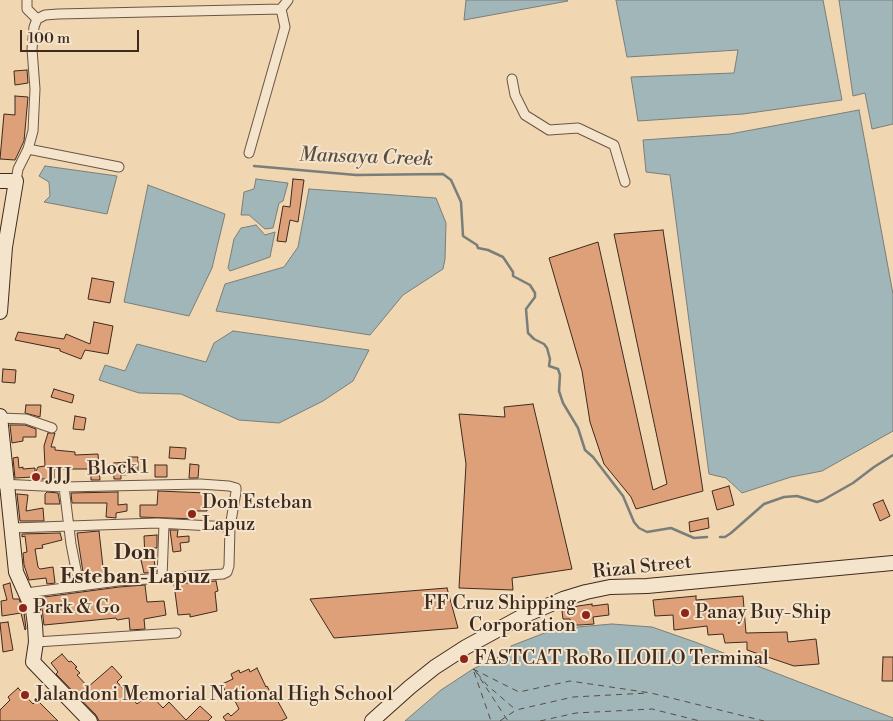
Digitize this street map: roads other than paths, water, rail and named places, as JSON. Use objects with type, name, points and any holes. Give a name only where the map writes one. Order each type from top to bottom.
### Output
[{"type":"main road","points":[[0,181],[16,181],[2,247],[0,312]]},
{"type":"main road","points":[[0,417],[4,484],[12,528],[16,572],[33,610],[36,642],[33,662],[90,721]]},
{"type":"main road","name":"Rizal Street","points":[[375,719],[428,672],[466,647],[521,617],[563,599],[586,592],[610,587],[647,586],[893,563]]},
{"type":"street","points":[[27,0],[27,9],[37,19]]},
{"type":"street","points":[[281,9],[288,0]]},
{"type":"street","points":[[16,181],[18,169],[28,149],[35,117],[32,49],[34,27],[37,19],[46,15],[58,14],[281,9]]},
{"type":"street","points":[[249,153],[285,27],[281,9]]},
{"type":"street","points":[[512,79],[515,95],[525,115],[549,130],[578,128],[614,145],[625,182]]},
{"type":"street","points":[[28,149],[119,167]]},
{"type":"street","points":[[0,417],[26,419],[52,428]]},
{"type":"street","name":"Block 1","points":[[4,484],[64,487],[200,484],[230,486],[236,488],[230,527]]},
{"type":"street","points":[[64,487],[68,526],[79,585]]},
{"type":"street","points":[[12,528],[164,524],[230,527],[229,566],[227,572],[223,574],[79,585],[26,593]]},
{"type":"street","points":[[162,578],[164,524]]},
{"type":"street","points":[[36,642],[176,633]]},
{"type":"waterway","name":"Mansaya Creek","points":[[254,166],[356,175],[443,174],[451,180],[461,202],[463,236],[477,245],[478,248],[488,250],[503,257],[513,272],[513,276],[530,285],[535,293],[535,297],[526,309],[528,333],[547,348],[550,359],[549,366],[558,369],[560,375],[559,391],[563,403],[578,428],[585,450],[593,457],[623,496],[634,522],[639,528],[647,532],[671,528],[694,538],[707,537]]},
{"type":"waterway","name":"Mansaya Creek","points":[[720,537],[725,537],[731,533],[764,504],[784,497],[797,496],[817,502],[823,500],[853,483],[893,455]]},
{"type":"place","name":"JJJ","points":[[36,477]]},
{"type":"place","name":"Don Esteban Lapuz","points":[[192,514]]},
{"type":"place","name":"Park & Go","points":[[23,608]]},
{"type":"place","name":"Panay Buy-Ship","points":[[685,613]]},
{"type":"place","name":"FF Cruz Shipping Corporation","points":[[586,615]]},
{"type":"place","name":"FASTCAT RoRo ILOILO Terminal","points":[[464,659]]},
{"type":"place","name":"Jalandoni Memorial National High School","points":[[25,695]]},
{"type":"district","name":"Don Esteban-Lapuz","points":[[135,566]]}]
